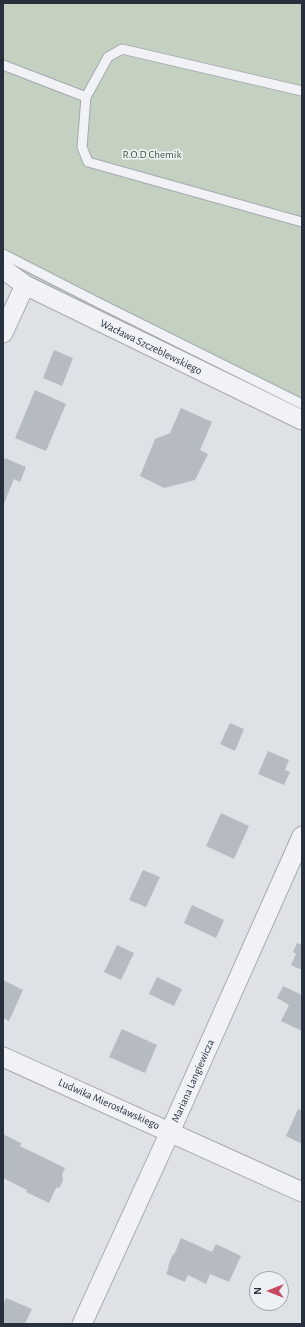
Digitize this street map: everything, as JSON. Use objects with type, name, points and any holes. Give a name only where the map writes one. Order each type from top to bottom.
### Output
[{"type":"street","name":"Wacława Szczeblewskiego","points":[[3,269],[25,285],[302,420]]},
{"type":"street","points":[[3,333],[25,285]]},
{"type":"street","name":"Mariana Langiewicza","points":[[82,1324],[170,1132],[302,836]]},
{"type":"street","name":"Ludwika Mierosławskiego","points":[[3,1057],[302,1192]]},
{"type":"lane","points":[[302,91],[122,49],[108,57],[86,97],[82,146],[88,162],[302,222]]},
{"type":"lane","points":[[3,65],[86,97]]},
{"type":"lane","points":[[3,254],[94,301],[302,404]]},
{"type":"green space","name":"R.O.D Chemik","points":[[3,3],[302,3],[302,414],[28,276],[3,260]]},
{"type":"building","points":[[54,350],[73,358],[62,386],[43,378]]},
{"type":"building","points":[[35,390],[66,404],[46,451],[15,438]]},
{"type":"building","points":[[181,408],[212,422],[200,450],[208,454],[195,480],[164,488],[140,476],[155,439],[170,433]]},
{"type":"building","points":[[5,458],[26,467],[20,482],[14,479],[3,506],[3,461]]},
{"type":"building","points":[[230,723],[244,729],[235,751],[220,744]]},
{"type":"building","points":[[268,751],[289,760],[285,770],[290,772],[284,785],[258,774]]},
{"type":"building","points":[[221,813],[249,826],[234,859],[206,846]]},
{"type":"building","points":[[143,870],[160,877],[146,907],[129,900]]},
{"type":"building","points":[[192,905],[224,920],[216,938],[184,923]]},
{"type":"building","points":[[297,943],[302,945],[302,970],[291,965],[296,954],[293,952]]},
{"type":"building","points":[[117,945],[134,953],[121,980],[104,972]]},
{"type":"building","points":[[157,977],[182,989],[174,1006],[149,994]]},
{"type":"building","points":[[3,980],[23,990],[9,1021],[3,1018]]},
{"type":"building","points":[[283,986],[302,995],[302,1031],[281,1021],[289,1005],[277,998]]},
{"type":"building","points":[[122,1029],[157,1045],[145,1073],[109,1057]]},
{"type":"building","points":[[298,1109],[302,1111],[302,1144],[286,1136]]},
{"type":"building","points":[[3,1134],[21,1143],[20,1146],[65,1168],[60,1187],[56,1188],[49,1203],[26,1192],[27,1190],[3,1178]]},
{"type":"building","points":[[181,1238],[212,1252],[216,1244],[241,1256],[229,1282],[210,1274],[206,1284],[188,1275],[185,1282],[166,1274],[173,1254],[174,1255]]},
{"type":"building","points":[[6,1298],[32,1309],[25,1324],[3,1324],[3,1305]]}]
